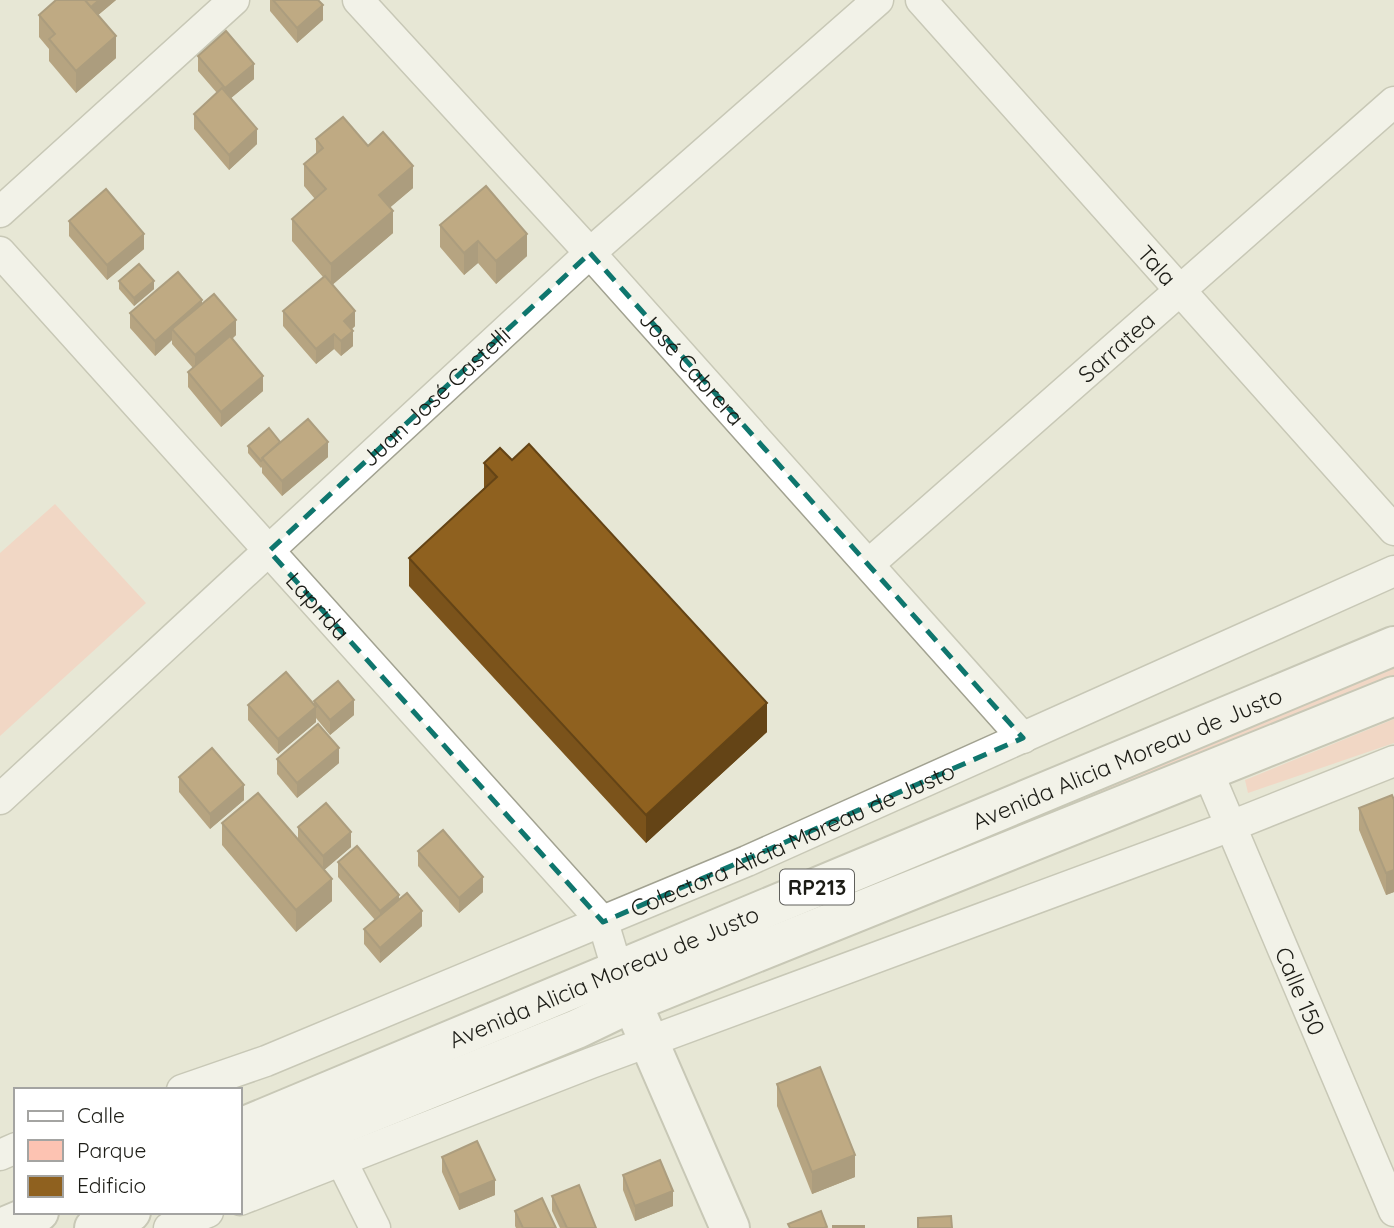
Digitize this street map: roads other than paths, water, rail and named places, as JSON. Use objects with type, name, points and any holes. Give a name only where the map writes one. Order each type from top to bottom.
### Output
[{"type":"main road","name":"Avenida Alicia Moreau de Justo","points":[[242,1165],[577,1029],[625,987],[1394,646]]},
{"type":"main road","name":"Avenida Alicia Moreau de Justo","points":[[242,1127],[1207,770],[1394,696]]},
{"type":"main road","points":[[625,987],[730,1228]]},
{"type":"main road","points":[[1,1228],[34,1214]]},
{"type":"main road","points":[[94,1228],[126,1214]]},
{"type":"street","points":[[0,212],[234,0]]},
{"type":"street","name":"José Cabrera","points":[[358,0],[590,253],[1023,738]]},
{"type":"street","name":"Juan José Castelli","points":[[0,799],[590,253],[878,0]]},
{"type":"street","name":"Tala","points":[[921,0],[1394,530]]},
{"type":"street","name":"Sarratea","points":[[869,564],[1394,102]]},
{"type":"street","name":"Laprida","points":[[0,252],[603,922],[625,987]]},
{"type":"street","name":"Colectora Alicia Moreau de Justo","points":[[188,1088],[266,1061],[603,922],[1023,738],[1394,571]]},
{"type":"street","points":[[242,1199],[648,1042],[1231,826],[1394,761]]},
{"type":"street","name":"Calle 150","points":[[1207,770],[1392,1199]]},
{"type":"street","points":[[341,1160],[375,1228]]},
{"type":"street","points":[[169,1228],[203,1214]]}]
